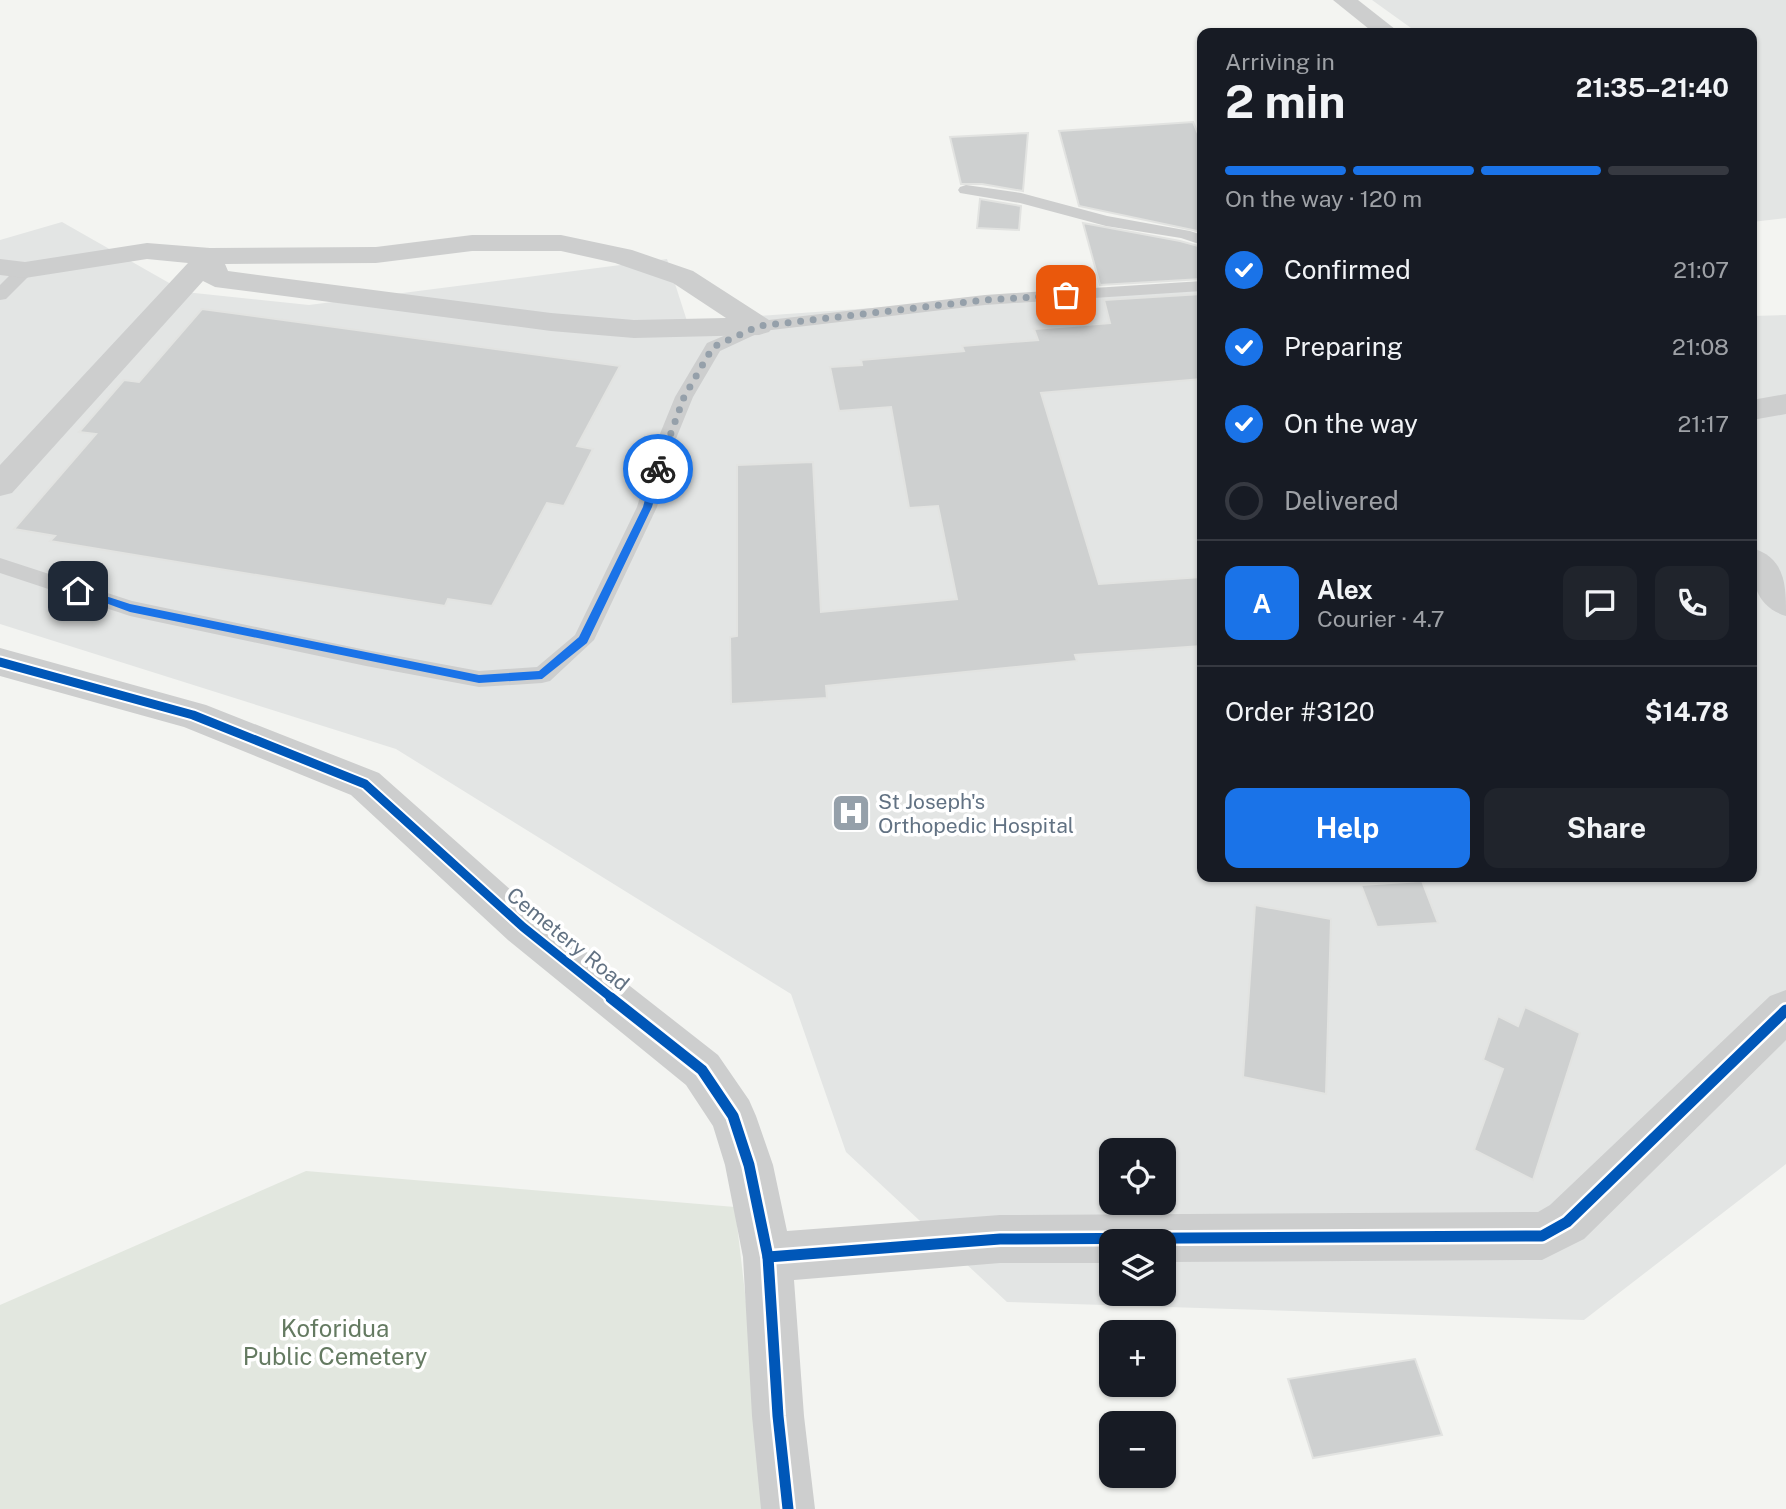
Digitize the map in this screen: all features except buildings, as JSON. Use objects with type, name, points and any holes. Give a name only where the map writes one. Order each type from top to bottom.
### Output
[{"type":"street","points":[[1343,0],[1381,28]]},
{"type":"street","points":[[12,269],[147,251],[210,256],[376,255],[472,243],[561,243],[621,256],[683,277],[759,326]]},
{"type":"street","points":[[210,256],[215,278],[551,322],[634,329],[759,326]]},
{"type":"street","points":[[0,485],[210,256]]},
{"type":"street","points":[[1757,409],[1786,404]]},
{"type":"street","points":[[1757,566],[1786,603]]},
{"type":"street","name":"Cemetery Road","points":[[0,662],[193,715],[365,784],[523,928],[702,1070],[733,1116],[749,1165],[768,1257],[778,1416],[788,1509]]},
{"type":"street","points":[[768,1257],[1000,1239],[1542,1236],[1567,1222],[1786,1010]]},
{"type":"lane","points":[[967,190],[1021,198],[1106,221],[1197,238]]},
{"type":"lane","points":[[0,295],[12,269]]},
{"type":"lane","points":[[0,565],[130,608],[366,658],[479,679],[542,675],[583,640],[648,507],[664,446],[684,397],[713,347],[759,326],[985,300],[1197,286]]},
{"type":"shaded area","points":[[1372,0],[1786,0],[1786,218],[1757,221],[1757,28],[1411,28]]},
{"type":"shaded area","name":"St Joseph's Orthopedic Hospital","points":[[62,222],[185,292],[309,305],[667,259],[687,321],[1197,285],[1197,882],[1757,882],[1757,316],[1786,315],[1786,1164],[1584,1320],[1135,1306],[1176,1306],[1176,1229],[1099,1229],[1099,1305],[1007,1302],[846,1152],[791,994],[396,749],[0,624],[0,240]]},
{"type":"green space","name":"Koforidua Public Cemetery","points":[[306,1171],[735,1207],[770,1509],[0,1509],[0,1305]]},
{"type":"cycle path","points":[[0,662],[193,715],[365,784],[523,927],[702,1070],[733,1116],[749,1165],[768,1257],[778,1416],[788,1509]]},
{"type":"cycle path","points":[[768,1257],[1000,1239],[1542,1236],[1567,1222],[1786,1010]]},
{"type":"way so far","points":[[658,469],[664,446],[684,397],[713,347],[759,326],[985,300],[1066,295]]},
{"type":"place","name":"St Joseph's Orthopedic Hospital","points":[[851,813]]},
{"type":"route","points":[[78,591],[130,608],[479,679],[542,675],[583,640],[648,507],[658,469]]}]
